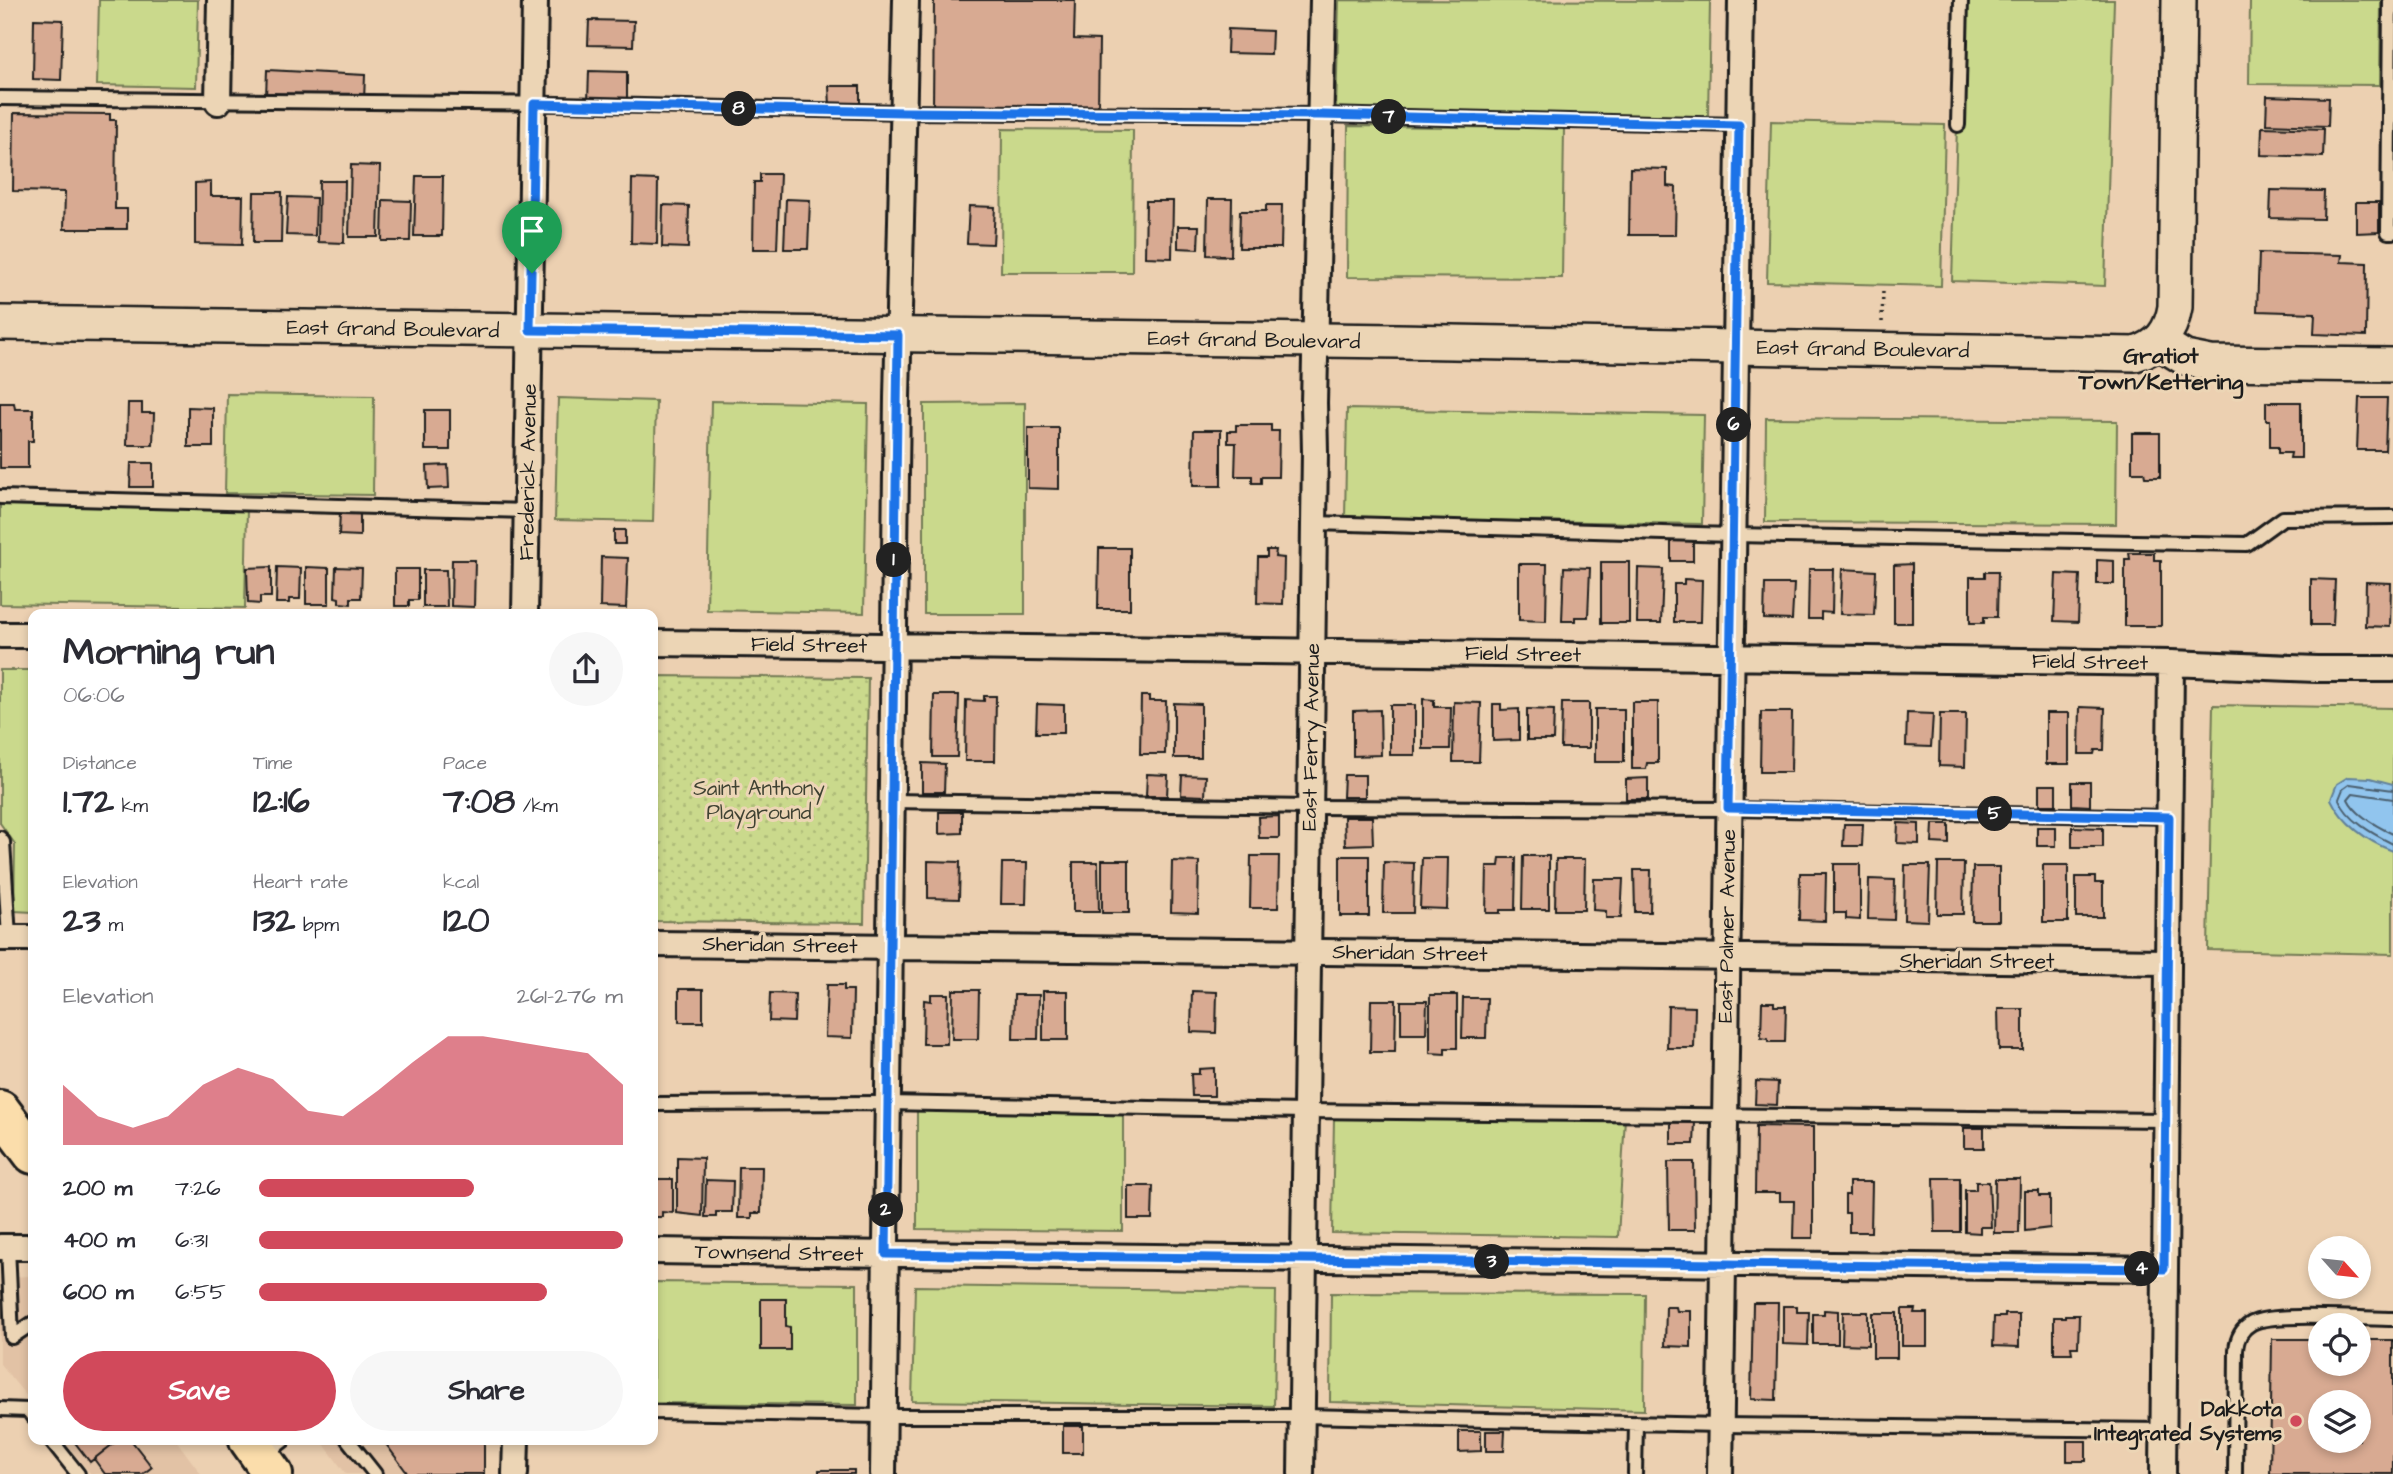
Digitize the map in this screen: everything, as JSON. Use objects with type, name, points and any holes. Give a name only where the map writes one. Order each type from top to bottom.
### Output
[{"type":"main road","points":[[2179,0],[2175,307],[2167,331],[2159,342],[2185,358],[2210,363],[2393,365]]},
{"type":"main road","name":"East Grand Boulevard","points":[[0,323],[1735,346],[2122,355],[2144,351],[2159,342]]},
{"type":"main road","points":[[2,1118],[28,1148]]},
{"type":"street","points":[[218,102],[220,0]]},
{"type":"street","name":"Frederick Avenue","points":[[526,609],[536,0]]},
{"type":"street","points":[[883,1474],[893,646],[905,0]]},
{"type":"street","name":"East Ferry Avenue","points":[[1301,1474],[1315,341],[1323,0]]},
{"type":"street","name":"East Palmer Avenue","points":[[1720,1474],[1741,0]]},
{"type":"street","points":[[0,635],[28,635]]},
{"type":"street","name":"Field Street","points":[[658,643],[2393,668]]},
{"type":"street","points":[[2163,1474],[2171,663]]},
{"type":"street","name":"Sheridan Street","points":[[658,944],[1308,951],[1727,960],[2168,962]]},
{"type":"street","points":[[4,1247],[28,1247]]},
{"type":"street","name":"Townsend Street","points":[[658,1251],[1304,1258],[1723,1266],[2164,1269]]},
{"type":"street","points":[[515,1474],[516,1445]]},
{"type":"lane","points":[[1958,125],[1961,0]]},
{"type":"lane","points":[[2390,0],[2388,232],[2393,232]]},
{"type":"lane","points":[[0,98],[534,104],[903,112],[1321,115],[1739,125]]},
{"type":"lane","points":[[0,497],[527,511]]},
{"type":"lane","points":[[1314,523],[1732,536],[2247,544],[2283,518],[2393,517]]},
{"type":"lane","points":[[891,801],[1310,807],[1728,808],[2169,817]]},
{"type":"lane","points":[[0,838],[3,842],[14,937]]},
{"type":"lane","points":[[658,1104],[887,1103],[1306,1111],[2166,1120]]},
{"type":"lane","points":[[4,1247],[12,1337],[28,1326]]},
{"type":"lane","points":[[2235,1474],[2236,1350],[2239,1336],[2245,1328],[2267,1318],[2393,1319]]},
{"type":"lane","points":[[0,1409],[28,1410]]},
{"type":"lane","points":[[658,1412],[883,1416],[1301,1416],[1720,1425],[2163,1430]]},
{"type":"lane","points":[[1634,1474],[1636,1423]]},
{"type":"lane","points":[[55,1445],[78,1474]]},
{"type":"lane","points":[[352,1445],[375,1474]]},
{"type":"path","points":[[1882,322],[1883,291]]},
{"type":"shaded area","points":[[28,1276],[28,1398],[0,1364],[0,1277]]},
{"type":"shaded area","points":[[67,1445],[180,1445],[201,1474],[91,1474]]},
{"type":"shaded area","points":[[325,1445],[484,1445],[484,1474],[346,1474]]},
{"type":"green space","points":[[99,0],[198,0],[196,87],[97,85]]},
{"type":"green space","points":[[1339,0],[1710,1],[1708,118],[1336,111]]},
{"type":"green space","points":[[1961,0],[2114,0],[2105,286],[1952,281]]},
{"type":"green space","points":[[2250,0],[2381,0],[2380,85],[2249,84]]},
{"type":"green space","points":[[1771,121],[1945,125],[1941,286],[1767,282]]},
{"type":"green space","points":[[1348,126],[1564,128],[1562,278],[1347,277]]},
{"type":"green space","points":[[1002,129],[1133,130],[1132,272],[1001,272]]},
{"type":"green space","points":[[227,394],[374,396],[373,495],[225,493]]},
{"type":"green space","points":[[558,398],[656,401],[653,522],[555,520]]},
{"type":"green space","points":[[711,401],[868,404],[864,613],[707,610]]},
{"type":"green space","points":[[1025,403],[1025,614],[924,614],[924,404]]},
{"type":"green space","points":[[1347,409],[1704,415],[1702,524],[1345,518]]},
{"type":"green space","points":[[1766,418],[2117,421],[2116,524],[1765,522]]},
{"type":"green space","points":[[0,503],[247,508],[245,608],[0,604]]},
{"type":"green space","points":[[0,670],[28,670],[28,912],[14,911],[15,844],[0,823]]},
{"type":"green space","name":"Saint Anthony Playground","points":[[658,676],[868,678],[864,923],[658,921]]},
{"type":"green space","points":[[2213,705],[2393,708],[2393,954],[2208,950]]},
{"type":"green space","points":[[917,1110],[1123,1113],[1123,1231],[917,1229]]},
{"type":"green space","points":[[1334,1118],[1625,1118],[1618,1237],[1332,1233]]},
{"type":"green space","points":[[658,1282],[857,1284],[857,1405],[658,1403]]},
{"type":"green space","points":[[915,1286],[1276,1291],[1274,1406],[912,1401]]},
{"type":"green space","points":[[1331,1293],[1645,1294],[1644,1410],[1330,1402]]},
{"type":"water","points":[[2348,777],[2370,778],[2393,784],[2393,851],[2357,831],[2336,808],[2331,799],[2337,784]]},
{"type":"building","points":[[934,0],[1075,0],[1074,39],[1099,40],[1098,111],[933,108]]},
{"type":"building","points":[[34,19],[63,20],[61,80],[33,79]]},
{"type":"building","points":[[589,20],[634,21],[633,46],[588,45]]},
{"type":"building","points":[[1228,29],[1272,31],[1271,54],[1227,53]]},
{"type":"building","points":[[267,70],[365,75],[364,100],[266,96]]},
{"type":"building","points":[[589,71],[627,72],[627,102],[588,101]]},
{"type":"building","points":[[829,86],[860,86],[860,106],[830,106]]},
{"type":"building","points":[[2267,96],[2329,98],[2328,126],[2266,124]]},
{"type":"building","points":[[14,113],[110,114],[110,120],[116,120],[115,209],[127,209],[127,229],[64,229],[65,192],[13,191]]},
{"type":"building","points":[[2262,127],[2324,129],[2323,157],[2261,155]]},
{"type":"building","points":[[351,165],[380,166],[378,237],[349,237]]},
{"type":"building","points":[[1630,168],[1667,169],[1667,186],[1676,187],[1675,235],[1629,235]]},
{"type":"building","points":[[760,174],[780,174],[777,249],[753,249],[754,182],[760,182]]},
{"type":"building","points":[[416,176],[443,176],[442,236],[414,236]]},
{"type":"building","points":[[632,179],[658,180],[657,244],[631,243]]},
{"type":"building","points":[[319,181],[345,181],[344,243],[318,242]]},
{"type":"building","points":[[211,182],[211,196],[243,196],[242,245],[195,244],[195,183]]},
{"type":"building","points":[[2271,190],[2324,191],[2323,219],[2270,218]]},
{"type":"building","points":[[254,192],[282,192],[281,243],[253,243]]},
{"type":"building","points":[[288,197],[316,198],[315,236],[286,235]]},
{"type":"building","points":[[786,199],[810,200],[808,249],[784,249]]},
{"type":"building","points":[[1208,199],[1232,199],[1231,256],[1207,255]]},
{"type":"building","points":[[383,200],[411,201],[410,241],[382,241]]},
{"type":"building","points":[[1146,201],[1173,201],[1172,258],[1145,257]]},
{"type":"building","points":[[2356,202],[2379,202],[2379,232],[2356,233]]},
{"type":"building","points":[[663,205],[689,206],[688,248],[662,247]]},
{"type":"building","points":[[1266,205],[1282,205],[1281,248],[1239,248],[1240,211],[1266,211]]},
{"type":"building","points":[[969,206],[995,207],[993,244],[967,243]]},
{"type":"building","points":[[1178,226],[1199,226],[1198,249],[1178,248]]},
{"type":"building","points":[[2259,253],[2342,255],[2341,262],[2367,263],[2366,336],[2314,334],[2315,313],[2257,311]]},
{"type":"building","points":[[2359,398],[2387,398],[2385,450],[2357,450]]},
{"type":"building","points":[[2266,402],[2301,402],[2301,458],[2290,458],[2291,453],[2278,453],[2278,447],[2270,447],[2270,420],[2266,420]]},
{"type":"building","points":[[0,403],[14,403],[15,409],[33,409],[33,441],[28,441],[28,468],[0,468]]},
{"type":"building","points":[[128,403],[142,403],[142,413],[154,413],[153,445],[127,445]]},
{"type":"building","points":[[188,407],[213,408],[213,447],[188,447]]},
{"type":"building","points":[[425,410],[450,410],[450,450],[425,450]]},
{"type":"building","points":[[1236,425],[1271,425],[1271,431],[1279,431],[1278,477],[1261,477],[1261,483],[1252,483],[1252,476],[1235,476],[1236,443],[1228,443],[1228,431],[1236,431]]},
{"type":"building","points":[[1028,428],[1059,428],[1059,489],[1028,488]]},
{"type":"building","points":[[1194,430],[1221,430],[1221,486],[1193,486]]},
{"type":"building","points":[[2132,433],[2160,433],[2160,477],[2145,477],[2144,472],[2132,472]]},
{"type":"building","points":[[131,463],[153,463],[153,487],[130,487]]},
{"type":"building","points":[[448,465],[449,488],[428,489],[427,466]]},
{"type":"building","points":[[340,511],[360,512],[360,536],[339,535]]},
{"type":"building","points":[[614,530],[625,530],[625,544],[614,544]]},
{"type":"building","points":[[1671,541],[1693,541],[1693,561],[1671,561]]},
{"type":"building","points":[[1099,548],[1130,548],[1130,609],[1098,609]]},
{"type":"building","points":[[1267,550],[1276,550],[1275,557],[1284,558],[1283,604],[1257,603],[1258,557],[1267,557]]},
{"type":"building","points":[[2129,553],[2154,553],[2154,560],[2161,560],[2161,626],[2125,626],[2125,559],[2130,559]]},
{"type":"building","points":[[601,557],[628,558],[626,608],[600,607]]},
{"type":"building","points":[[452,560],[475,560],[474,607],[451,606]]},
{"type":"building","points":[[2097,560],[2114,561],[2114,584],[2097,584]]},
{"type":"building","points":[[1601,562],[1629,562],[1629,623],[1601,623]]},
{"type":"building","points":[[1519,564],[1547,564],[1546,621],[1519,620]]},
{"type":"building","points":[[1912,564],[1912,623],[1894,623],[1894,565]]},
{"type":"building","points":[[271,567],[271,597],[260,597],[260,604],[248,603],[247,568]]},
{"type":"building","points":[[277,567],[301,568],[300,599],[289,599],[289,603],[276,603]]},
{"type":"building","points":[[306,567],[329,568],[329,604],[306,604]]},
{"type":"building","points":[[336,567],[362,568],[361,598],[351,598],[351,604],[339,603],[339,598],[335,597]]},
{"type":"building","points":[[1564,567],[1590,568],[1588,617],[1562,621]]},
{"type":"building","points":[[1638,568],[1663,569],[1661,623],[1637,623]]},
{"type":"building","points":[[395,569],[418,569],[418,600],[409,600],[409,606],[395,606]]},
{"type":"building","points":[[1809,569],[1833,569],[1832,613],[1821,612],[1821,619],[1808,619]]},
{"type":"building","points":[[1842,569],[1876,571],[1874,615],[1840,614]]},
{"type":"building","points":[[423,570],[446,570],[447,607],[423,607]]},
{"type":"building","points":[[1985,572],[1998,572],[1997,617],[1984,617],[1984,623],[1970,623],[1970,577],[1985,577]]},
{"type":"building","points":[[2056,574],[2080,575],[2078,622],[2054,621]]},
{"type":"building","points":[[1684,579],[1702,580],[1701,622],[1674,622],[1674,584],[1684,584]]},
{"type":"building","points":[[2311,579],[2335,580],[2333,625],[2311,625]]},
{"type":"building","points":[[2366,582],[2391,583],[2390,627],[2365,626]]},
{"type":"building","points":[[1765,584],[1794,584],[1792,620],[1764,619]]},
{"type":"building","points":[[934,695],[959,695],[957,757],[933,757]]},
{"type":"building","points":[[984,696],[996,696],[995,761],[965,761],[966,700],[984,701]]},
{"type":"building","points":[[1141,696],[1149,696],[1149,701],[1166,701],[1165,754],[1140,754]]},
{"type":"building","points":[[1423,699],[1434,700],[1434,707],[1451,707],[1450,749],[1423,749]]},
{"type":"building","points":[[1454,702],[1481,703],[1479,762],[1453,762]]},
{"type":"building","points":[[1632,702],[1658,702],[1658,763],[1647,763],[1646,769],[1632,769]]},
{"type":"building","points":[[1174,703],[1201,704],[1201,758],[1174,758]]},
{"type":"building","points":[[1562,703],[1589,703],[1589,748],[1561,748]]},
{"type":"building","points":[[1037,704],[1064,705],[1064,733],[1036,733]]},
{"type":"building","points":[[1493,704],[1501,704],[1501,710],[1519,709],[1519,740],[1493,741]]},
{"type":"building","points":[[1390,705],[1415,705],[1415,755],[1390,755]]},
{"type":"building","points":[[2080,707],[2105,708],[2104,750],[2095,750],[2094,754],[2079,754]]},
{"type":"building","points":[[1527,709],[1554,710],[1553,740],[1527,740]]},
{"type":"building","points":[[1595,709],[1624,709],[1624,762],[1595,762]]},
{"type":"building","points":[[1380,710],[1381,755],[1353,756],[1353,711]]},
{"type":"building","points":[[1761,712],[1792,712],[1791,772],[1760,772]]},
{"type":"building","points":[[1907,713],[1933,714],[1931,747],[1906,746]]},
{"type":"building","points":[[2046,713],[2069,713],[2069,764],[2046,764]]},
{"type":"building","points":[[1940,714],[1966,714],[1965,767],[1939,766]]},
{"type":"building","points":[[922,763],[945,764],[944,792],[922,792]]},
{"type":"building","points":[[1147,774],[1168,775],[1167,796],[1146,796]]},
{"type":"building","points":[[1182,775],[1206,776],[1205,796],[1181,795]]},
{"type":"building","points":[[1344,775],[1365,775],[1365,797],[1343,797]]},
{"type":"building","points":[[1648,778],[1648,799],[1626,799],[1626,779]]},
{"type":"building","points":[[2072,782],[2090,782],[2090,806],[2072,805]]},
{"type":"building","points":[[2039,785],[2056,785],[2056,805],[2039,805]]},
{"type":"building","points":[[939,812],[962,812],[962,833],[939,834]]},
{"type":"building","points":[[1279,816],[1279,838],[1259,838],[1258,817]]},
{"type":"building","points":[[1344,817],[1372,817],[1373,844],[1345,845]]},
{"type":"building","points":[[1898,823],[1919,824],[1919,844],[1897,843]]},
{"type":"building","points":[[1844,824],[1863,824],[1862,846],[1843,846]]},
{"type":"building","points":[[1933,824],[1949,824],[1949,844],[1932,843]]},
{"type":"building","points":[[2037,827],[2056,827],[2056,846],[2037,846]]},
{"type":"building","points":[[2072,827],[2103,828],[2103,847],[2072,847]]},
{"type":"building","points":[[1251,856],[1279,856],[1278,908],[1250,908]]},
{"type":"building","points":[[1340,856],[1369,856],[1369,916],[1340,916]]},
{"type":"building","points":[[1523,856],[1549,856],[1549,909],[1522,909]]},
{"type":"building","points":[[1422,858],[1448,858],[1447,909],[1420,908]]},
{"type":"building","points":[[1500,858],[1516,858],[1515,910],[1486,913],[1487,866],[1499,866]]},
{"type":"building","points":[[1556,859],[1585,859],[1584,910],[1555,910]]},
{"type":"building","points":[[1102,860],[1129,860],[1129,913],[1102,913]]},
{"type":"building","points":[[928,861],[960,862],[959,899],[928,898]]},
{"type":"building","points":[[1172,861],[1199,862],[1198,913],[1171,912]]},
{"type":"building","points":[[1073,862],[1098,862],[1099,912],[1073,912]]},
{"type":"building","points":[[1384,862],[1414,863],[1413,913],[1383,913]]},
{"type":"building","points":[[1002,863],[1027,863],[1026,904],[1001,904]]},
{"type":"building","points":[[1938,863],[1964,863],[1963,914],[1937,914]]},
{"type":"building","points":[[1834,864],[1860,864],[1860,920],[1846,919],[1846,913],[1834,913]]},
{"type":"building","points":[[1905,865],[1930,865],[1928,921],[1904,920]]},
{"type":"building","points":[[2043,865],[2068,865],[2068,922],[2043,922]]},
{"type":"building","points":[[1973,867],[1999,867],[1999,921],[1972,921]]},
{"type":"building","points":[[1634,870],[1651,870],[1650,912],[1635,912]]},
{"type":"building","points":[[1800,873],[1826,873],[1825,921],[1799,920]]},
{"type":"building","points":[[2076,877],[2095,877],[2095,883],[2103,883],[2103,917],[2076,917]]},
{"type":"building","points":[[1594,879],[1623,879],[1621,918],[1606,918],[1606,911],[1593,910]]},
{"type":"building","points":[[1869,879],[1895,880],[1894,920],[1868,919]]},
{"type":"building","points":[[827,985],[844,985],[844,990],[853,990],[852,1038],[825,1037]]},
{"type":"building","points":[[679,989],[703,989],[703,1022],[679,1022]]},
{"type":"building","points":[[953,990],[979,990],[978,1039],[952,1039]]},
{"type":"building","points":[[1043,991],[1068,991],[1068,1040],[1043,1040]]},
{"type":"building","points":[[1192,991],[1217,992],[1216,1033],[1191,1032]]},
{"type":"building","points":[[770,993],[795,994],[794,1022],[769,1021]]},
{"type":"building","points":[[931,994],[948,994],[947,1044],[923,1044],[924,1000],[931,1001]]},
{"type":"building","points":[[1014,995],[1039,995],[1038,1039],[1013,1039]]},
{"type":"building","points":[[1430,995],[1457,995],[1457,1048],[1445,1048],[1445,1054],[1430,1053]]},
{"type":"building","points":[[1463,998],[1487,998],[1486,1038],[1462,1038]]},
{"type":"building","points":[[1371,1000],[1396,1000],[1395,1052],[1370,1052]]},
{"type":"building","points":[[1401,1001],[1427,1001],[1426,1034],[1401,1034]]},
{"type":"building","points":[[1762,1002],[1786,1006],[1785,1042],[1768,1042],[1768,1039],[1761,1038]]},
{"type":"building","points":[[1668,1006],[1695,1007],[1694,1048],[1667,1048]]},
{"type":"building","points":[[1998,1009],[2023,1009],[2023,1050],[1999,1050]]},
{"type":"building","points":[[1214,1068],[1214,1096],[1192,1096],[1191,1074],[1199,1074],[1199,1069]]},
{"type":"building","points":[[1756,1081],[1778,1082],[1777,1105],[1755,1104]]},
{"type":"building","points":[[1671,1122],[1695,1122],[1694,1144],[1671,1144]]},
{"type":"building","points":[[1756,1126],[1813,1127],[1813,1238],[1793,1238],[1794,1201],[1780,1201],[1780,1193],[1755,1193]]},
{"type":"building","points":[[1964,1128],[1984,1128],[1984,1148],[1964,1148]]},
{"type":"building","points":[[677,1157],[703,1158],[702,1216],[677,1213]]},
{"type":"building","points":[[1668,1162],[1694,1162],[1695,1230],[1669,1230]]},
{"type":"building","points":[[739,1167],[762,1167],[761,1213],[752,1213],[752,1218],[738,1218]]},
{"type":"building","points":[[1934,1178],[1960,1178],[1960,1232],[1935,1232]]},
{"type":"building","points":[[658,1179],[673,1179],[673,1213],[662,1212],[662,1217],[658,1217]]},
{"type":"building","points":[[1995,1179],[2020,1179],[2019,1233],[1994,1233]]},
{"type":"building","points":[[706,1180],[733,1181],[732,1212],[716,1212],[716,1217],[705,1217]]},
{"type":"building","points":[[1849,1182],[1872,1182],[1871,1232],[1849,1232],[1845,1195],[1849,1195]]},
{"type":"building","points":[[1976,1182],[1989,1182],[1991,1227],[1980,1227],[1980,1233],[1965,1232],[1965,1190],[1976,1190]]},
{"type":"building","points":[[1128,1186],[1153,1186],[1152,1219],[1128,1219]]},
{"type":"building","points":[[2025,1191],[2039,1191],[2039,1196],[2050,1196],[2050,1228],[2025,1231]]},
{"type":"building","points":[[761,1299],[786,1299],[786,1326],[790,1327],[790,1350],[761,1350]]},
{"type":"building","points":[[1753,1303],[1778,1303],[1776,1400],[1751,1399]]},
{"type":"building","points":[[1783,1306],[1797,1306],[1797,1312],[1809,1312],[1808,1345],[1783,1344]]},
{"type":"building","points":[[1666,1307],[1676,1307],[1677,1311],[1691,1311],[1691,1347],[1665,1346]]},
{"type":"building","points":[[1902,1309],[1927,1313],[1927,1346],[1902,1346]]},
{"type":"building","points":[[1824,1310],[1838,1311],[1838,1344],[1813,1344],[1813,1314],[1824,1314]]},
{"type":"building","points":[[1843,1312],[1868,1312],[1868,1345],[1842,1344]]},
{"type":"building","points":[[1873,1313],[1897,1313],[1897,1358],[1873,1358]]},
{"type":"building","points":[[2005,1314],[2019,1314],[2019,1347],[1993,1346],[1994,1317],[2005,1317]]},
{"type":"building","points":[[2079,1315],[2078,1347],[2071,1347],[2072,1353],[2054,1353],[2054,1317]]},
{"type":"building","name":"Dakkota Integrated Systems","points":[[2272,1339],[2308,1339],[2308,1376],[2371,1376],[2371,1340],[2393,1340],[2393,1474],[2270,1474]]},
{"type":"building","points":[[1063,1426],[1083,1426],[1083,1453],[1063,1453]]},
{"type":"building","points":[[1459,1431],[1481,1431],[1481,1451],[1459,1452]]},
{"type":"building","points":[[1486,1431],[1505,1431],[1504,1451],[1486,1451]]},
{"type":"building","points":[[2067,1441],[2086,1441],[2086,1461],[2067,1461]]},
{"type":"building","points":[[77,1445],[112,1445],[90,1462]]},
{"type":"building","points":[[112,1445],[135,1445],[152,1467],[143,1474],[105,1474],[94,1459]]},
{"type":"building","points":[[387,1445],[484,1445],[484,1474],[408,1474]]},
{"type":"building","points":[[819,1470],[854,1470],[854,1474],[819,1474]]},
{"type":"place","name":"Dakkota Integrated Systems","points":[[2296,1421]]},
{"type":"district","name":"Gratiot Town/Kettering","points":[[2161,369]]},
{"type":"route","points":[[534,104],[903,112],[1321,115],[1739,125],[1728,808],[2169,817],[2164,1269],[1698,1266],[1304,1258],[886,1254],[898,335],[530,330],[532,273],[534,104]]}]
